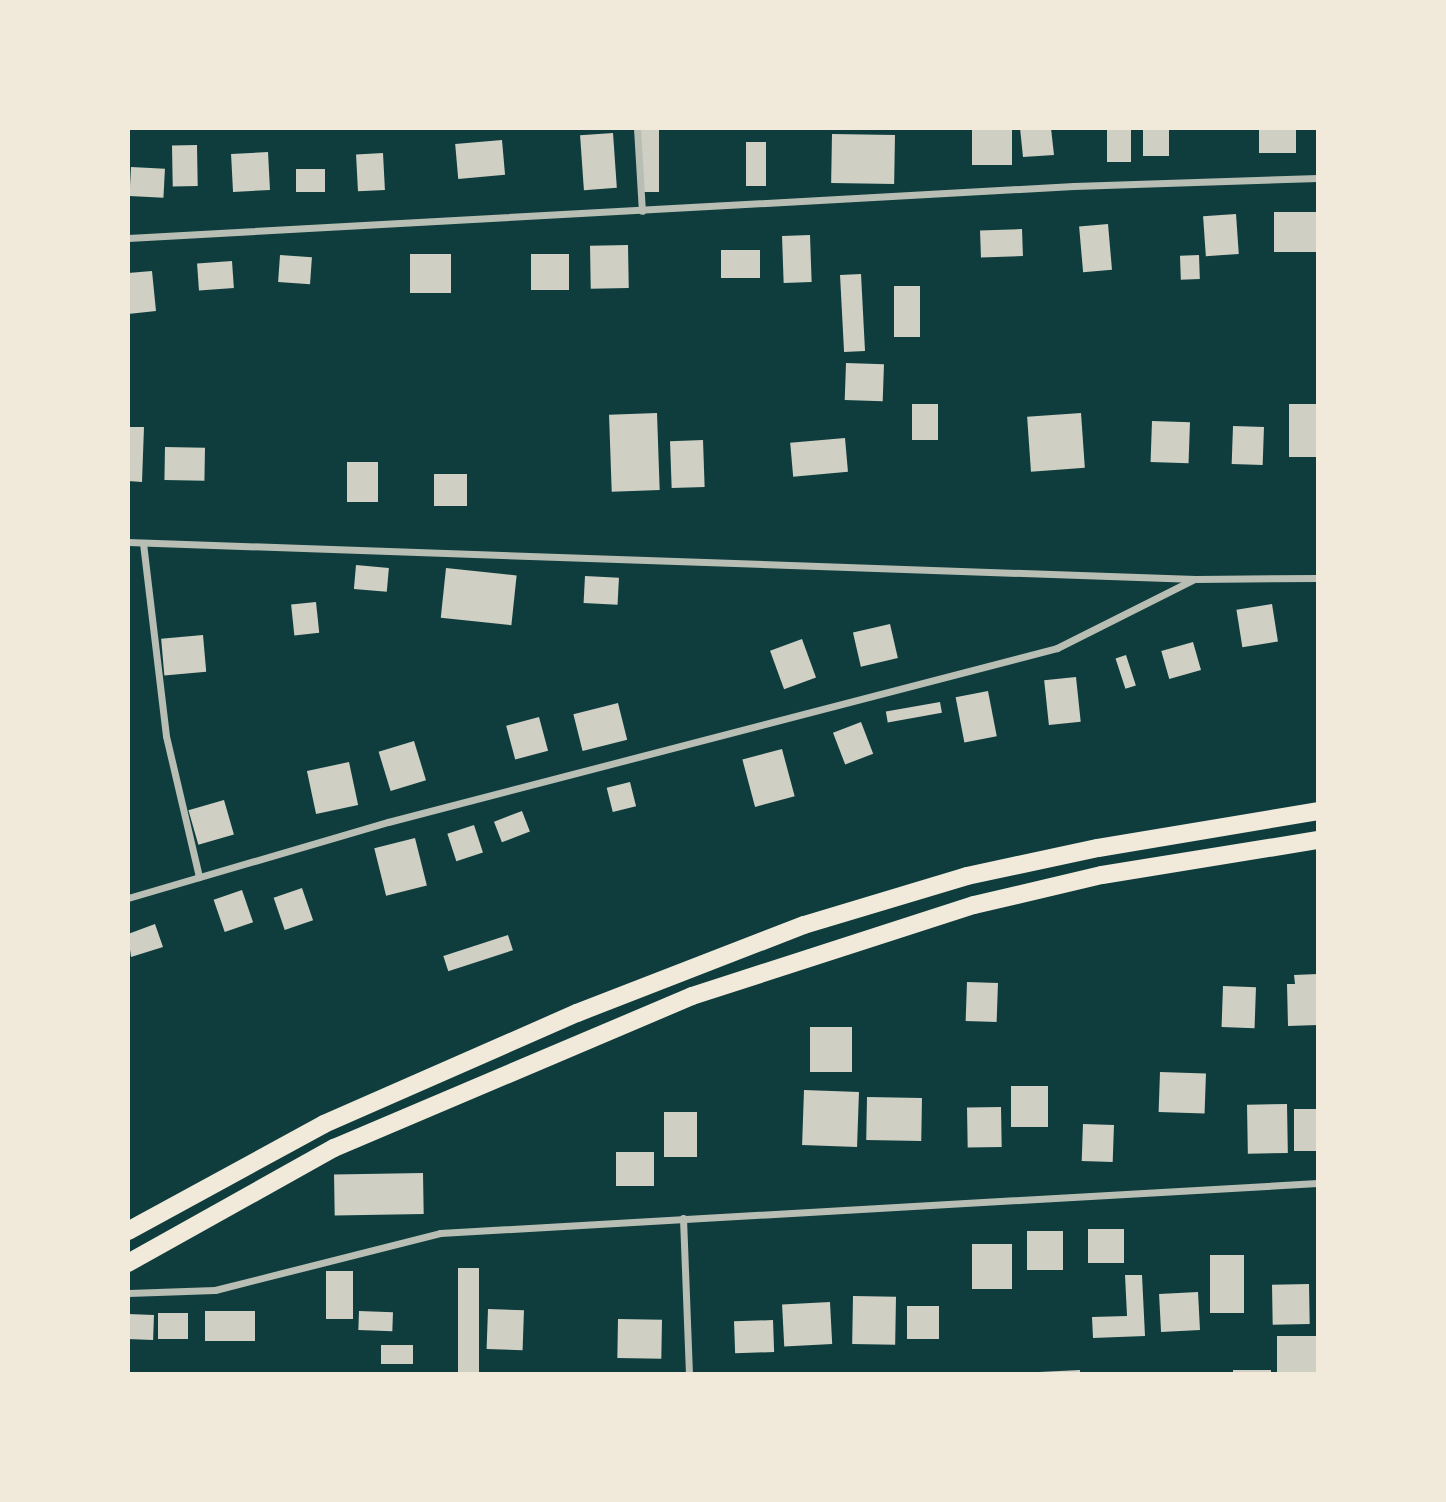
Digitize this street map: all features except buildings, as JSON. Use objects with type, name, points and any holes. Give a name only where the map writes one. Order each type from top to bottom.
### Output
[{"type":"main road","points":[[128,1231],[324,1124],[577,1013],[804,925],[967,876],[1098,848],[1318,811]]},
{"type":"main road","points":[[128,1263],[334,1148],[692,996],[974,905],[1102,875],[1318,840]]},
{"type":"street","points":[[636,128],[642,211]]},
{"type":"street","points":[[128,238],[1074,186],[1318,178]]},
{"type":"street","points":[[128,542],[1195,579],[1318,578]]},
{"type":"street","points":[[143,542],[166,736],[200,877]]},
{"type":"street","points":[[128,898],[388,822],[1057,648],[1195,579]]},
{"type":"street","points":[[128,1293],[215,1290],[440,1233],[1318,1184]]},
{"type":"street","points":[[683,1218],[689,1374]]}]
